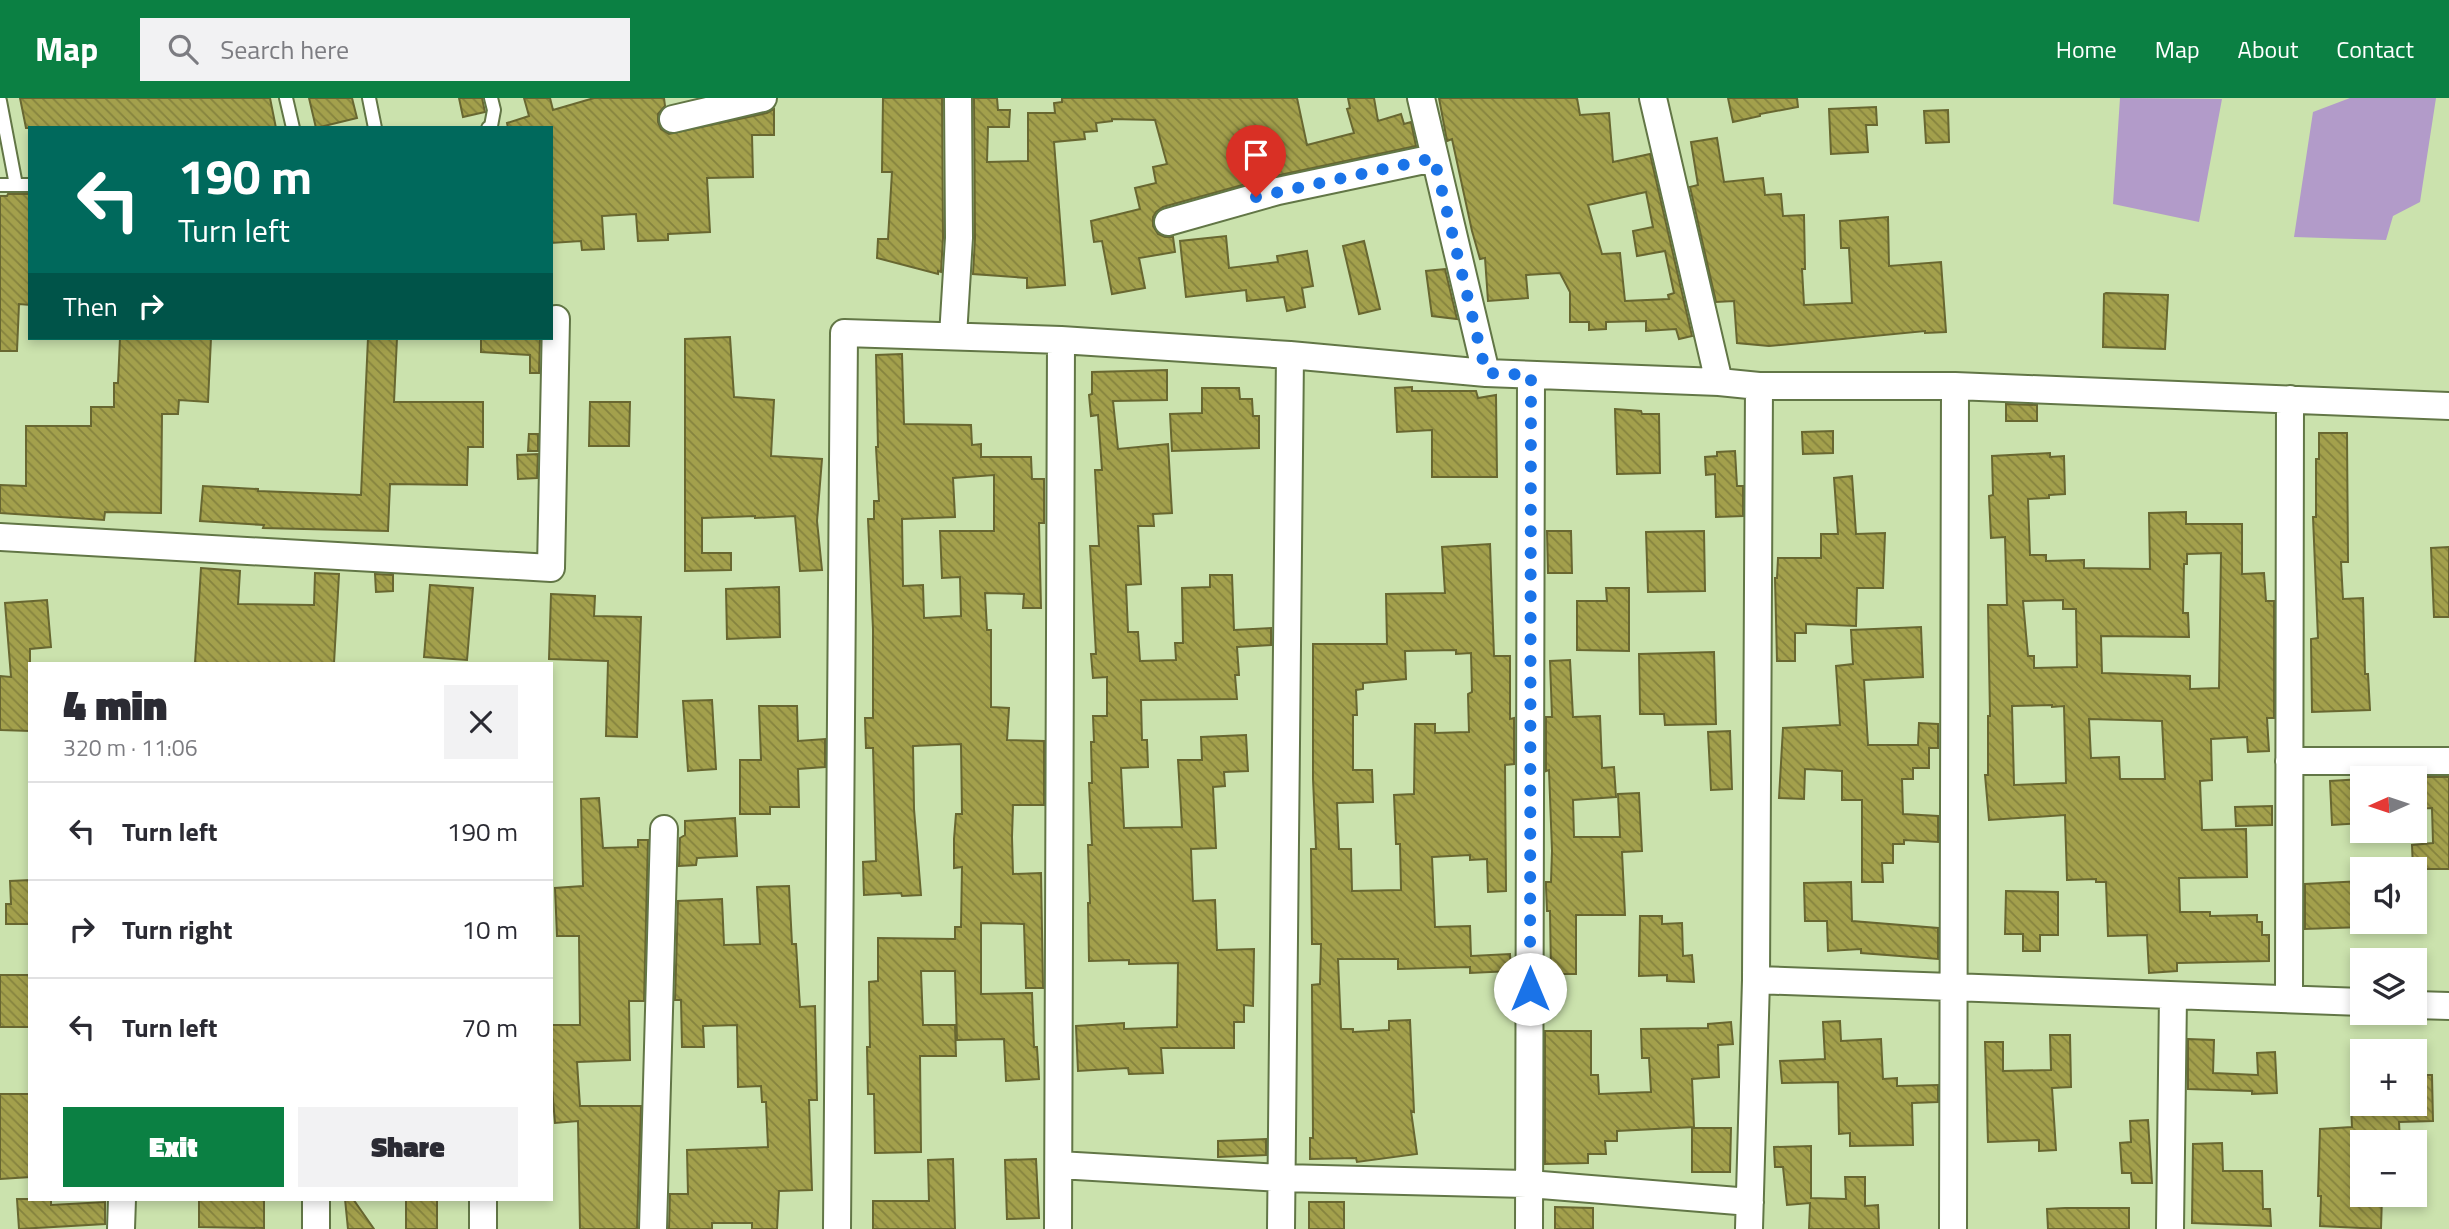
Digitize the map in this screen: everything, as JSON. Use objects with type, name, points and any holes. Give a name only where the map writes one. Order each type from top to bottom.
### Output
[{"type":"street","points":[[673,119],[761,98]]},
{"type":"street","points":[[953,336],[958,238],[958,98]]},
{"type":"street","points":[[1421,98],[1486,373]]},
{"type":"street","points":[[1653,98],[1719,382]]},
{"type":"street","points":[[1168,222],[1278,191],[1434,158]]},
{"type":"street","points":[[0,537],[551,568],[556,319]]},
{"type":"street","points":[[837,1229],[844,333],[1061,340],[1290,355],[1486,373],[1759,386],[1955,386],[2449,406]]},
{"type":"street","points":[[1058,1229],[1061,340]]},
{"type":"street","points":[[1281,1229],[1290,355]]},
{"type":"street","points":[[1529,1229],[1531,375]]},
{"type":"street","points":[[1749,1229],[1756,980],[1759,386]]},
{"type":"street","points":[[1953,1229],[1955,386]]},
{"type":"street","points":[[2289,999],[2290,399]]},
{"type":"street","points":[[2289,761],[2449,761]]},
{"type":"street","points":[[653,1229],[664,829]]},
{"type":"street","points":[[1756,980],[2350,1002]]},
{"type":"street","points":[[2170,1229],[2173,996]]},
{"type":"street","points":[[2427,1005],[2449,1006]]},
{"type":"street","points":[[1059,1165],[1282,1178],[1529,1184],[1750,1202]]},
{"type":"street","points":[[121,1229],[122,1201]]},
{"type":"street","points":[[316,1201],[316,1229]]},
{"type":"street","points":[[483,1201],[483,1229]]},
{"type":"lane","points":[[286,98],[293,126]]},
{"type":"lane","points":[[369,98],[375,126]]},
{"type":"lane","points":[[491,98],[494,110],[491,126]]},
{"type":"lane","points":[[0,102],[23,185],[0,186]]},
{"type":"shaded area","points":[[2120,98],[2222,99],[2199,222],[2113,204]]},
{"type":"shaded area","points":[[2350,98],[2436,98],[2420,202],[2393,216],[2386,240],[2294,237],[2313,112]]},
{"type":"building","points":[[20,98],[270,98],[276,126],[28,126],[26,128]]},
{"type":"building","points":[[309,98],[352,98],[357,118],[316,126]]},
{"type":"building","points":[[459,98],[482,98],[485,112],[463,117]]},
{"type":"building","points":[[524,98],[550,98],[553,110],[594,98],[664,98],[665,106],[658,114],[658,122],[661,129],[669,134],[767,113],[774,109],[774,135],[752,135],[753,177],[707,178],[710,232],[668,234],[668,240],[638,241],[636,214],[602,216],[604,249],[582,250],[581,241],[553,243],[553,126],[508,126],[507,123],[529,116]]},
{"type":"building","points":[[883,98],[942,98],[943,238],[941,272],[938,271],[938,274],[877,258],[878,239],[888,239],[892,172],[882,172]]},
{"type":"building","points":[[974,98],[997,98],[998,110],[1010,110],[1009,127],[988,127],[987,162],[1028,161],[1028,113],[1055,113],[1054,103],[1062,102],[1062,98],[1297,98],[1307,145],[1354,133],[1347,109],[1350,108],[1348,98],[1374,98],[1378,121],[1401,114],[1404,124],[1411,122],[1416,146],[1275,176],[1163,207],[1153,217],[1153,226],[1158,234],[1173,237],[1175,252],[1139,258],[1145,288],[1112,294],[1102,241],[1094,242],[1091,221],[1140,209],[1135,188],[1156,183],[1153,167],[1167,164],[1155,120],[1112,119],[1096,123],[1097,131],[1084,132],[1085,139],[1054,142],[1065,285],[1027,288],[1027,278],[973,274]]},
{"type":"building","points":[[1439,98],[1577,98],[1580,115],[1609,113],[1613,162],[1650,154],[1692,336],[1679,339],[1676,329],[1646,331],[1646,321],[1606,322],[1606,329],[1589,330],[1589,322],[1570,322],[1570,292],[1560,273],[1526,275],[1528,298],[1488,301],[1485,258],[1480,259],[1472,231],[1452,139],[1447,141]],"holes":[[[1646,192],[1653,227],[1633,231],[1637,256],[1665,251],[1674,293],[1668,295],[1669,299],[1625,301],[1620,253],[1602,254],[1588,205]]]},
{"type":"building","points":[[1728,98],[1797,98],[1798,107],[1733,122]]},
{"type":"building","points":[[1876,107],[1877,125],[1866,125],[1868,152],[1831,154],[1829,109]]},
{"type":"building","points":[[1948,110],[1949,142],[1926,143],[1924,111]]},
{"type":"building","points":[[1717,138],[1724,182],[1763,178],[1765,195],[1781,194],[1783,216],[1804,215],[1804,305],[1852,303],[1849,248],[1841,248],[1840,221],[1888,217],[1889,266],[1941,262],[1946,332],[1925,331],[1769,346],[1737,343],[1734,301],[1716,302],[1690,187],[1698,185],[1691,142]]},
{"type":"building","points":[[28,194],[28,305],[19,304],[17,351],[0,351],[0,196]]},
{"type":"building","points":[[1226,236],[1229,268],[1278,262],[1277,256],[1307,251],[1313,286],[1302,288],[1305,307],[1287,311],[1284,297],[1247,301],[1246,290],[1186,297],[1180,241]]},
{"type":"building","points":[[1364,241],[1380,309],[1359,314],[1343,246]]},
{"type":"building","points":[[1445,269],[1457,319],[1432,316],[1426,271]]},
{"type":"building","points":[[2106,293],[2168,295],[2165,349],[2103,347]]},
{"type":"building","points":[[730,337],[734,397],[774,400],[771,456],[822,459],[817,521],[822,570],[800,571],[795,516],[755,516],[702,518],[702,553],[731,553],[731,570],[685,571],[685,339]]},
{"type":"building","points":[[120,340],[211,340],[208,402],[179,400],[178,414],[162,414],[161,513],[105,512],[104,520],[0,513],[0,485],[26,486],[26,426],[91,426],[91,407],[114,407],[114,383],[118,383]]},
{"type":"building","points":[[368,340],[397,340],[394,402],[483,402],[483,447],[468,447],[467,485],[390,484],[388,531],[263,528],[264,525],[200,521],[203,486],[361,495]]},
{"type":"building","points":[[481,340],[540,340],[539,373],[530,373],[530,355],[481,352]]},
{"type":"building","points":[[902,354],[904,424],[971,425],[972,445],[981,444],[981,457],[1031,457],[1032,479],[1044,479],[1044,523],[1039,523],[1041,608],[1023,608],[1024,594],[985,593],[987,630],[991,630],[991,707],[1009,708],[1007,740],[1044,741],[1044,805],[1013,805],[1012,837],[1013,874],[1041,873],[1043,988],[1026,988],[1024,924],[981,923],[981,994],[1032,993],[1034,1047],[1037,1047],[1039,1079],[1006,1081],[1004,1039],[957,1040],[955,971],[921,971],[923,1025],[955,1025],[956,1056],[920,1056],[921,1152],[875,1153],[874,1094],[868,1094],[869,982],[878,981],[878,938],[955,939],[955,927],[961,927],[962,867],[954,868],[954,839],[956,814],[962,814],[961,744],[913,746],[914,809],[921,895],[864,895],[863,862],[876,861],[873,748],[866,748],[865,718],[873,718],[873,629],[868,519],[874,519],[874,501],[879,501],[876,355]],"holes":[[[994,475],[994,531],[940,531],[942,578],[960,577],[961,616],[924,618],[923,585],[903,586],[902,519],[955,517],[953,478]]]},
{"type":"building","points":[[1167,370],[1167,400],[1113,401],[1118,449],[1168,444],[1172,513],[1153,514],[1154,526],[1138,526],[1141,584],[1126,585],[1128,632],[1138,632],[1140,661],[1176,660],[1175,643],[1183,643],[1182,588],[1210,587],[1210,575],[1232,575],[1234,630],[1271,628],[1271,645],[1237,647],[1237,699],[1141,700],[1142,740],[1147,740],[1148,767],[1121,768],[1124,828],[1182,827],[1178,760],[1202,760],[1201,737],[1246,735],[1248,771],[1224,772],[1225,786],[1213,787],[1216,848],[1191,849],[1193,901],[1215,900],[1217,950],[1254,949],[1253,1006],[1244,1005],[1244,1022],[1234,1022],[1234,1048],[1161,1048],[1163,1073],[1129,1074],[1128,1068],[1078,1071],[1076,1026],[1124,1023],[1124,1029],[1177,1027],[1178,963],[1129,964],[1129,960],[1089,961],[1088,903],[1088,845],[1092,845],[1089,783],[1092,783],[1093,716],[1107,716],[1107,677],[1093,678],[1091,654],[1096,654],[1090,546],[1099,546],[1095,470],[1102,470],[1098,415],[1091,416],[1089,395],[1092,394],[1092,372]]},
{"type":"building","points":[[1412,387],[1412,391],[1476,391],[1478,398],[1496,395],[1497,477],[1432,477],[1432,430],[1397,432],[1395,388]]},
{"type":"building","points":[[1202,388],[1239,388],[1240,399],[1252,399],[1253,416],[1259,416],[1259,448],[1172,451],[1170,414],[1202,413]]},
{"type":"building","points":[[590,402],[630,402],[629,446],[589,446]]},
{"type":"building","points":[[2006,404],[2037,405],[2037,421],[2006,421]]},
{"type":"building","points":[[1615,409],[1659,414],[1660,473],[1617,474]]},
{"type":"building","points":[[1833,431],[1833,453],[1803,454],[1802,432]]},
{"type":"building","points":[[2319,433],[2347,433],[2348,562],[2341,562],[2343,599],[2363,598],[2365,674],[2368,674],[2370,710],[2312,712],[2311,639],[2318,638],[2313,517],[2316,517]]},
{"type":"building","points":[[529,434],[538,434],[538,451],[528,451]]},
{"type":"building","points":[[1735,451],[1737,486],[1743,486],[1743,516],[1716,517],[1715,474],[1706,475],[1705,457],[1717,456],[1717,452]]},
{"type":"building","points":[[2050,453],[2050,457],[2064,456],[2065,494],[2028,499],[2030,555],[2046,555],[2046,561],[2084,560],[2084,568],[2150,569],[2149,513],[2186,512],[2186,524],[2242,524],[2242,574],[2264,573],[2266,601],[2274,601],[2274,718],[2267,718],[2269,751],[2248,752],[2247,737],[2211,739],[2212,780],[2200,781],[2202,830],[2246,829],[2247,877],[2179,878],[2180,912],[2210,912],[2210,916],[2257,915],[2257,922],[2262,922],[2262,935],[2269,935],[2269,961],[2177,963],[2177,971],[2149,973],[2147,935],[2108,936],[2106,882],[2096,882],[2096,879],[2067,880],[2065,815],[1989,820],[1985,775],[1988,775],[1990,716],[1988,605],[2007,605],[2005,537],[1991,538],[1989,496],[1993,495],[1992,456]],"holes":[[[2221,553],[2219,688],[2190,689],[2190,676],[2102,673],[2101,636],[2189,637],[2188,613],[2183,613],[2184,564],[2187,564],[2187,554]],[[2063,600],[2063,609],[2076,609],[2077,667],[2034,668],[2034,656],[2028,656],[2023,601]],[[2012,706],[2064,706],[2066,783],[2014,785]],[[2089,719],[2162,721],[2165,779],[2120,779],[2119,757],[2091,758]]]},
{"type":"building","points":[[538,454],[537,478],[518,479],[517,455]]},
{"type":"building","points":[[1852,476],[1856,534],[1885,533],[1883,588],[1857,588],[1856,626],[1806,624],[1806,633],[1795,633],[1795,661],[1777,661],[1775,578],[1778,558],[1821,558],[1821,534],[1838,534],[1834,478]]},
{"type":"building","points":[[1547,531],[1571,531],[1572,573],[1548,573]]},
{"type":"building","points":[[1704,531],[1705,591],[1648,592],[1646,532]]},
{"type":"building","points":[[1490,544],[1494,656],[1510,656],[1510,719],[1514,718],[1514,764],[1505,765],[1506,891],[1488,892],[1487,859],[1470,860],[1470,855],[1432,857],[1435,927],[1470,926],[1471,956],[1510,954],[1511,971],[1470,973],[1470,967],[1398,969],[1398,959],[1338,959],[1341,1029],[1353,1029],[1353,1032],[1389,1030],[1389,1021],[1410,1020],[1414,1112],[1411,1111],[1417,1154],[1357,1162],[1356,1158],[1310,1159],[1310,1138],[1313,1138],[1312,985],[1320,984],[1321,944],[1312,944],[1311,849],[1316,849],[1313,644],[1387,644],[1386,594],[1445,593],[1442,547]],"holes":[[[1456,650],[1456,654],[1471,653],[1469,732],[1435,733],[1435,724],[1415,724],[1414,794],[1394,795],[1396,844],[1400,844],[1401,890],[1352,891],[1351,849],[1339,849],[1337,803],[1373,802],[1372,770],[1353,770],[1356,690],[1363,689],[1363,683],[1406,679],[1405,651]]]},
{"type":"building","points":[[2449,547],[2449,617],[2434,617],[2431,548]]},
{"type":"building","points":[[201,568],[240,571],[238,604],[314,605],[315,573],[339,574],[334,662],[195,662]]},
{"type":"building","points":[[375,574],[393,575],[393,591],[376,592]]},
{"type":"building","points":[[430,585],[473,588],[467,660],[424,657]]},
{"type":"building","points":[[779,587],[780,637],[727,639],[726,589]]},
{"type":"building","points":[[1606,588],[1629,588],[1629,651],[1577,650],[1577,601],[1607,601]]},
{"type":"building","points":[[551,594],[595,596],[594,616],[641,617],[637,737],[606,736],[608,661],[549,659]]},
{"type":"building","points":[[47,600],[51,647],[30,649],[28,731],[0,730],[0,676],[11,677],[5,603]]},
{"type":"building","points":[[1921,627],[1923,677],[1864,680],[1868,745],[1918,745],[1919,723],[1938,724],[1938,748],[1929,748],[1929,768],[1913,768],[1913,779],[1902,779],[1903,814],[1938,816],[1938,842],[1904,840],[1904,844],[1893,844],[1893,863],[1882,863],[1883,882],[1862,882],[1862,800],[1842,800],[1842,771],[1805,769],[1804,799],[1779,798],[1783,728],[1840,725],[1836,666],[1853,664],[1851,630]]},
{"type":"building","points":[[1714,652],[1716,724],[1665,725],[1664,714],[1640,714],[1639,654]]},
{"type":"building","points":[[1570,660],[1573,717],[1600,716],[1602,768],[1614,767],[1616,797],[1573,800],[1574,837],[1620,837],[1618,794],[1639,793],[1642,851],[1622,852],[1625,915],[1576,915],[1576,974],[1551,974],[1550,911],[1547,911],[1546,882],[1551,882],[1552,851],[1549,770],[1546,771],[1546,717],[1552,717],[1550,661]]},
{"type":"building","points":[[712,700],[716,769],[688,771],[683,701]]},
{"type":"building","points":[[759,706],[797,706],[798,741],[825,739],[825,767],[798,769],[799,807],[770,807],[770,814],[740,814],[740,760],[761,760]]},
{"type":"building","points":[[1730,731],[1732,789],[1711,790],[1708,732]]},
{"type":"building","points":[[2427,777],[2449,777],[2449,869],[2427,869],[2427,857],[2412,857],[2412,845],[2433,843],[2432,808],[2427,808]]},
{"type":"building","points":[[2350,780],[2350,824],[2332,825],[2330,781]]},
{"type":"building","points":[[599,798],[603,848],[638,847],[638,840],[648,840],[644,1001],[629,1001],[630,1060],[577,1062],[580,1106],[641,1106],[637,1229],[580,1229],[578,1121],[555,1123],[553,1025],[580,1025],[579,936],[557,936],[555,888],[583,886],[581,799]]},
{"type":"building","points":[[2272,806],[2272,825],[2236,826],[2235,807]]},
{"type":"building","points":[[735,818],[737,856],[697,858],[696,865],[679,866],[680,838],[685,835],[685,821]]},
{"type":"building","points":[[28,880],[28,924],[6,924],[6,904],[11,904],[10,881]]},
{"type":"building","points":[[1851,882],[1852,921],[1938,928],[1938,959],[1861,953],[1861,949],[1828,951],[1827,921],[1805,921],[1804,883]]},
{"type":"building","points":[[2350,882],[2350,927],[2305,929],[2305,884]]},
{"type":"building","points":[[789,886],[792,944],[796,944],[800,1007],[815,1006],[817,1100],[809,1100],[812,1190],[779,1191],[777,1229],[752,1229],[752,1223],[712,1223],[712,1229],[669,1229],[670,1194],[688,1194],[687,1150],[768,1147],[766,1102],[762,1102],[761,1086],[738,1087],[737,1025],[703,1026],[704,1047],[682,1047],[681,1000],[675,1000],[678,901],[722,899],[724,945],[760,944],[757,887]]},
{"type":"building","points":[[2006,891],[2058,892],[2058,935],[2040,935],[2040,951],[2023,951],[2023,934],[2005,934]]},
{"type":"building","points":[[1640,916],[1662,916],[1662,924],[1682,923],[1683,956],[1692,955],[1694,982],[1667,981],[1667,975],[1639,976]]},
{"type":"building","points":[[0,975],[28,975],[28,1027],[0,1027]]},
{"type":"building","points":[[1840,1021],[1841,1041],[1881,1039],[1883,1079],[1897,1078],[1897,1086],[1938,1085],[1938,1102],[1912,1103],[1913,1145],[1850,1146],[1850,1133],[1839,1134],[1838,1082],[1782,1083],[1780,1061],[1825,1059],[1823,1022]]},
{"type":"building","points":[[1731,1022],[1733,1044],[1718,1045],[1719,1077],[1692,1079],[1694,1127],[1617,1131],[1617,1141],[1605,1141],[1606,1154],[1588,1154],[1588,1163],[1545,1164],[1545,1031],[1591,1031],[1591,1075],[1598,1075],[1599,1094],[1651,1092],[1649,1058],[1642,1058],[1641,1029],[1708,1028],[1708,1024]]},
{"type":"building","points":[[2050,1035],[2070,1035],[2071,1087],[2052,1088],[2056,1150],[2039,1151],[2039,1140],[1988,1142],[1985,1042],[2003,1042],[2003,1071],[2051,1070]]},
{"type":"building","points":[[2188,1039],[2214,1040],[2213,1073],[2258,1075],[2257,1053],[2275,1052],[2277,1093],[2252,1094],[2252,1091],[2188,1089]]},
{"type":"building","points":[[2427,1075],[2432,1075],[2433,1121],[2399,1122],[2399,1130],[2350,1130],[2350,1207],[2382,1207],[2381,1229],[2320,1226],[2320,1129],[2352,1127],[2352,1116],[2427,1116]]},
{"type":"building","points":[[0,1094],[28,1094],[28,1177],[0,1179]]},
{"type":"building","points":[[2148,1120],[2152,1183],[2132,1183],[2131,1173],[2122,1173],[2120,1143],[2131,1142],[2130,1121]]},
{"type":"building","points":[[1692,1128],[1731,1128],[1730,1172],[1692,1172]]},
{"type":"building","points":[[1266,1139],[1266,1155],[1218,1157],[1218,1141]]},
{"type":"building","points":[[2222,1143],[2223,1171],[2262,1171],[2263,1209],[2270,1209],[2271,1226],[2192,1223],[2193,1144]]},
{"type":"building","points":[[1811,1146],[1811,1198],[1846,1199],[1845,1177],[1865,1177],[1865,1206],[1878,1205],[1879,1229],[1809,1229],[1810,1203],[1787,1205],[1783,1167],[1775,1167],[1774,1147]]},
{"type":"building","points":[[953,1159],[955,1229],[873,1229],[873,1201],[929,1201],[928,1160]]},
{"type":"building","points":[[1036,1159],[1039,1218],[1007,1219],[1005,1160]]},
{"type":"building","points":[[17,1199],[51,1201],[51,1205],[105,1202],[105,1224],[19,1229]]},
{"type":"building","points":[[199,1201],[264,1201],[264,1228],[199,1227]]},
{"type":"building","points":[[345,1201],[354,1201],[374,1229],[348,1229]]},
{"type":"building","points":[[406,1201],[437,1201],[437,1229],[406,1229]]},
{"type":"building","points":[[1309,1202],[1344,1202],[1344,1229],[1309,1229]]},
{"type":"building","points":[[1555,1207],[1593,1208],[1593,1229],[1555,1229]]},
{"type":"building","points":[[2129,1208],[2129,1229],[2048,1229],[2047,1209]]},
{"type":"route","points":[[1256,197],[1434,158],[1486,373],[1531,375],[1530,989]]}]
